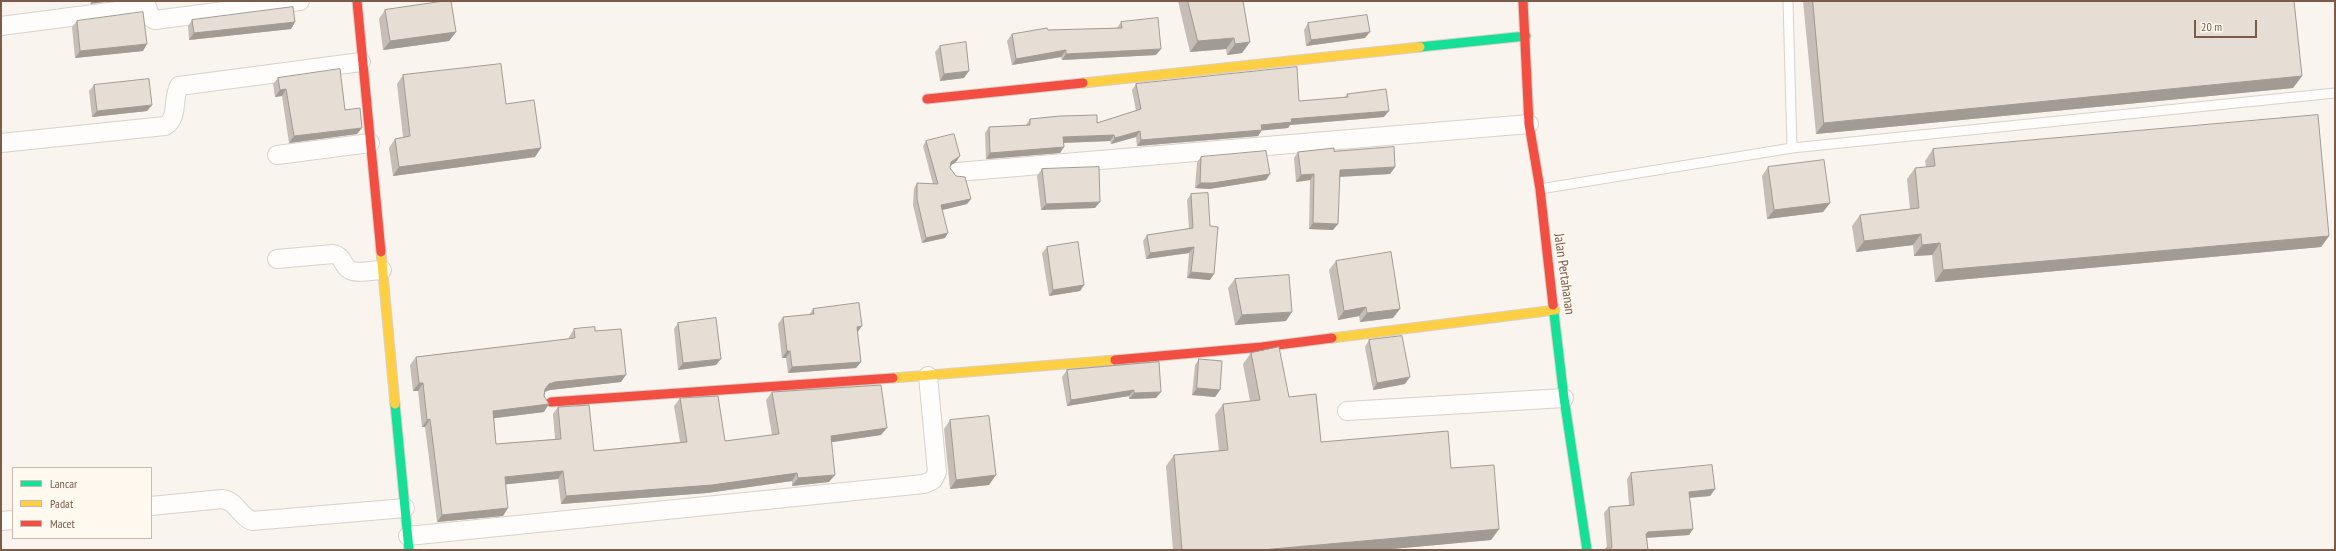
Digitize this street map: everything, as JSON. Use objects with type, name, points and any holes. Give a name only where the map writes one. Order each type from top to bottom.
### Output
[{"type":"street","points":[[1,26],[147,7],[151,18],[155,20],[300,1]]},
{"type":"street","points":[[357,1],[361,62],[408,543],[924,484],[933,480],[937,472],[928,376]]},
{"type":"street","name":"Jalan Pertahanan","points":[[1523,1],[1526,36],[1529,124],[1540,189],[1564,398],[1587,550]]},
{"type":"street","points":[[927,99],[1526,36]]},
{"type":"street","points":[[1,143],[164,126],[170,123],[173,117],[175,96],[179,86],[361,62]]},
{"type":"street","points":[[957,172],[1529,124]]},
{"type":"street","points":[[277,155],[370,143]]},
{"type":"street","points":[[277,259],[333,254],[339,256],[348,268],[353,271],[382,270]]},
{"type":"street","points":[[551,402],[928,376],[1262,347],[1555,310]]},
{"type":"street","points":[[1347,412],[1564,398]]},
{"type":"street","points":[[152,506],[222,498],[232,502],[247,519],[252,520],[405,508]]},
{"type":"street","points":[[1,521],[12,520]]},
{"type":"lane","points":[[1788,1],[1792,148]]},
{"type":"lane","points":[[1540,189],[1792,148],[2335,93]]},
{"type":"building","points":[[451,1],[456,32],[390,41],[385,10]]},
{"type":"building","points":[[1188,1],[1243,1],[1250,42],[1235,44],[1234,38],[1198,41]]},
{"type":"building","points":[[1813,1],[2294,1],[2302,76],[1824,123]]},
{"type":"building","points":[[293,7],[295,22],[194,33],[192,20]]},
{"type":"building","points":[[143,12],[147,44],[80,51],[77,21]]},
{"type":"building","points":[[1367,15],[1370,32],[1311,40],[1308,23]]},
{"type":"building","points":[[1158,18],[1161,49],[1066,54],[1066,50],[1016,59],[1012,34],[1047,28],[1048,30],[1122,28],[1121,22]]},
{"type":"building","points":[[966,42],[969,71],[944,74],[940,46]]},
{"type":"building","points":[[501,64],[506,104],[534,100],[541,148],[399,167],[395,139],[410,136],[403,75]]},
{"type":"building","points":[[1297,67],[1299,101],[1348,97],[1347,94],[1386,89],[1389,111],[1291,119],[1292,122],[1261,125],[1262,130],[1141,140],[1140,131],[1115,138],[1114,135],[1063,137],[1064,147],[990,153],[989,127],[1030,125],[1030,119],[1060,116],[1097,115],[1097,123],[1141,109],[1136,84]]},
{"type":"building","points":[[340,69],[345,110],[360,108],[362,128],[294,136],[286,89],[280,90],[278,78]]},
{"type":"building","points":[[149,79],[152,105],[97,111],[94,85]]},
{"type":"building","points":[[2318,115],[2329,236],[1943,270],[1940,243],[1922,245],[1921,234],[1864,241],[1860,215],[1919,208],[1915,168],[1935,166],[1933,149]]},
{"type":"building","points":[[954,134],[960,156],[951,162],[950,168],[956,176],[965,177],[971,199],[941,205],[948,233],[926,238],[917,199],[917,183],[938,184],[926,141]]},
{"type":"building","points":[[1394,147],[1395,167],[1340,170],[1338,224],[1313,223],[1314,174],[1301,175],[1298,152],[1334,148],[1334,151]]},
{"type":"building","points":[[1266,151],[1270,174],[1213,183],[1200,183],[1201,157]]},
{"type":"building","points":[[1824,160],[1830,203],[1774,210],[1768,167]]},
{"type":"building","points":[[1099,167],[1100,202],[1046,204],[1042,169]]},
{"type":"building","points":[[1208,193],[1210,226],[1218,227],[1214,274],[1191,272],[1194,247],[1150,253],[1147,235],[1193,228],[1191,194]]},
{"type":"building","points":[[1078,242],[1084,285],[1053,290],[1047,247]]},
{"type":"building","points":[[1391,252],[1400,309],[1367,313],[1366,307],[1344,311],[1336,261]]},
{"type":"building","points":[[1289,275],[1292,312],[1242,315],[1235,279]]},
{"type":"building","points":[[859,303],[862,326],[857,327],[861,362],[792,367],[790,351],[787,351],[783,317],[814,314],[813,309]]},
{"type":"building","points":[[716,318],[721,359],[683,363],[678,323]]},
{"type":"building","points":[[595,327],[595,331],[621,329],[626,375],[555,382],[549,384],[545,389],[544,396],[549,404],[493,411],[496,444],[561,439],[558,407],[589,405],[594,451],[687,442],[680,398],[718,396],[725,441],[779,434],[772,392],[881,385],[887,428],[831,436],[835,475],[798,478],[797,473],[712,485],[566,496],[563,471],[505,477],[508,508],[442,515],[430,419],[427,420],[423,383],[419,383],[416,357],[575,338],[574,329]]},
{"type":"building","points":[[1402,336],[1410,377],[1377,383],[1369,340]]},
{"type":"building","points":[[1279,347],[1289,397],[1316,394],[1321,442],[1448,431],[1451,468],[1494,465],[1499,529],[1261,550],[1182,550],[1174,455],[1228,450],[1223,404],[1260,400],[1251,353]]},
{"type":"building","points":[[1199,359],[1222,361],[1220,390],[1197,388]]},
{"type":"building","points":[[1159,362],[1161,392],[1134,393],[1134,390],[1071,400],[1067,370]]},
{"type":"building","points":[[989,416],[996,475],[956,480],[950,420]]},
{"type":"building","points":[[1712,465],[1715,489],[1689,492],[1693,529],[1648,532],[1646,534],[1648,550],[1606,550],[1606,548],[1612,548],[1609,507],[1634,505],[1631,473]]},
{"type":"traffic: fast","points":[[1420,47],[1526,36]]},
{"type":"traffic: fast","points":[[1553,305],[1564,398],[1587,550]]},
{"type":"traffic: fast","points":[[395,404],[409,550]]},
{"type":"traffic: slow","points":[[1083,83],[1420,47]]},
{"type":"traffic: slow","points":[[381,252],[395,404]]},
{"type":"traffic: slow","points":[[1332,338],[1555,310]]},
{"type":"traffic: slow","points":[[893,378],[1115,360]]},
{"type":"traffic: jam","points":[[357,1],[381,252]]},
{"type":"traffic: jam","points":[[1523,1],[1529,124],[1540,189],[1553,305]]},
{"type":"traffic: jam","points":[[927,99],[1083,83]]},
{"type":"traffic: jam","points":[[1115,360],[1262,347],[1332,338]]},
{"type":"traffic: jam","points":[[551,402],[893,378]]}]
